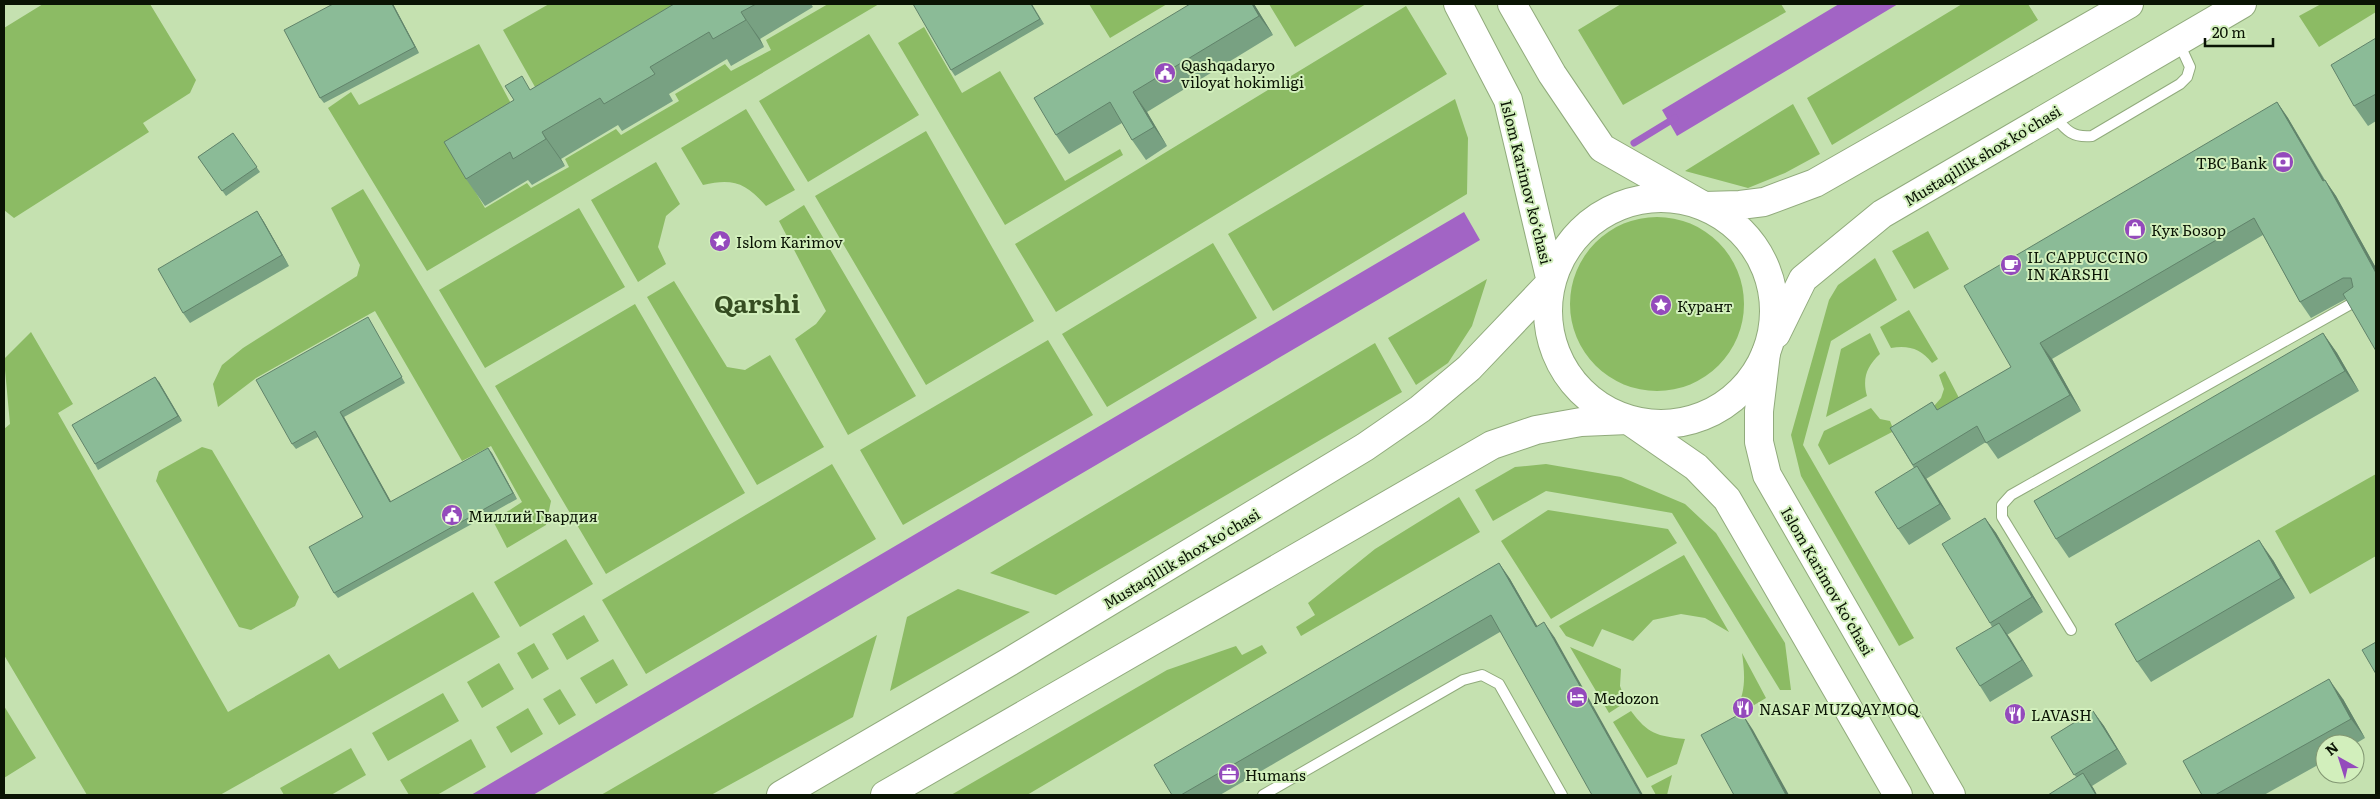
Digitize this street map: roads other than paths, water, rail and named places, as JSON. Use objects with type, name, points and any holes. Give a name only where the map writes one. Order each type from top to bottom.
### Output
[{"type":"main road","name":"Islom Karimov ko‘chasi","points":[[1458,4],[1508,100],[1551,282]]},
{"type":"main road","points":[[885,795],[1492,445],[1536,430],[1581,422],[1628,420],[1662,425],[1694,420],[1725,405],[1749,382],[1766,353],[1774,318],[1771,283],[1757,251],[1734,224],[1602,148],[1552,74],[1512,4]]},
{"type":"main road","points":[[1898,795],[1727,499],[1696,467],[1628,420],[1597,405],[1571,381],[1554,351],[1548,316],[1551,282],[1567,247],[1594,220],[1628,203],[1666,198],[1704,206],[1740,205],[1764,202],[1815,184],[2129,4]]},
{"type":"main road","name":"Mustaqillik shox ko'chasi","points":[[1766,353],[1803,279],[1882,214],[2242,4]]},
{"type":"main road","name":"Mustaqillik shox ko'chasi","points":[[781,795],[1009,662],[1365,447],[1420,409],[1469,368],[1551,282]]},
{"type":"main road","name":"Islom Karimov ko‘chasi","points":[[1766,353],[1760,402],[1759,434],[1768,475],[1950,795]]},
{"type":"lane","points":[[2052,114],[2070,134],[2081,138],[2092,136],[2180,84],[2187,76],[2190,67],[2179,42]]},
{"type":"lane","points":[[2071,630],[2002,516],[2002,505],[2011,495],[2358,300]]},
{"type":"lane","points":[[1263,795],[1463,680],[1482,675],[1499,684],[1562,795]]},
{"type":"waterway","points":[[1634,143],[1675,118]]},
{"type":"place","name":"Qashqadaryo viloyat hokimligi","points":[[1165,73]]},
{"type":"place","name":"TBC Bank","points":[[2283,162]]},
{"type":"place","name":"Кук Бозор","points":[[2135,229]]},
{"type":"place","name":"Islom Karimov","points":[[720,241]]},
{"type":"place","name":"IL CAPPUCCINO IN KARSHI","points":[[2011,265]]},
{"type":"place","name":"Курант","points":[[1661,305]]},
{"type":"place","name":"Миллий Гвардия","points":[[452,515]]},
{"type":"place","name":"Medozon","points":[[1577,697]]},
{"type":"place","name":"NASAF MUZQAYMOQ","points":[[1743,708]]},
{"type":"place","name":"LAVASH","points":[[2015,714]]},
{"type":"place","name":"Humans","points":[[1229,774]]},
{"type":"district","name":"Qarshi","points":[[757,302]]}]
